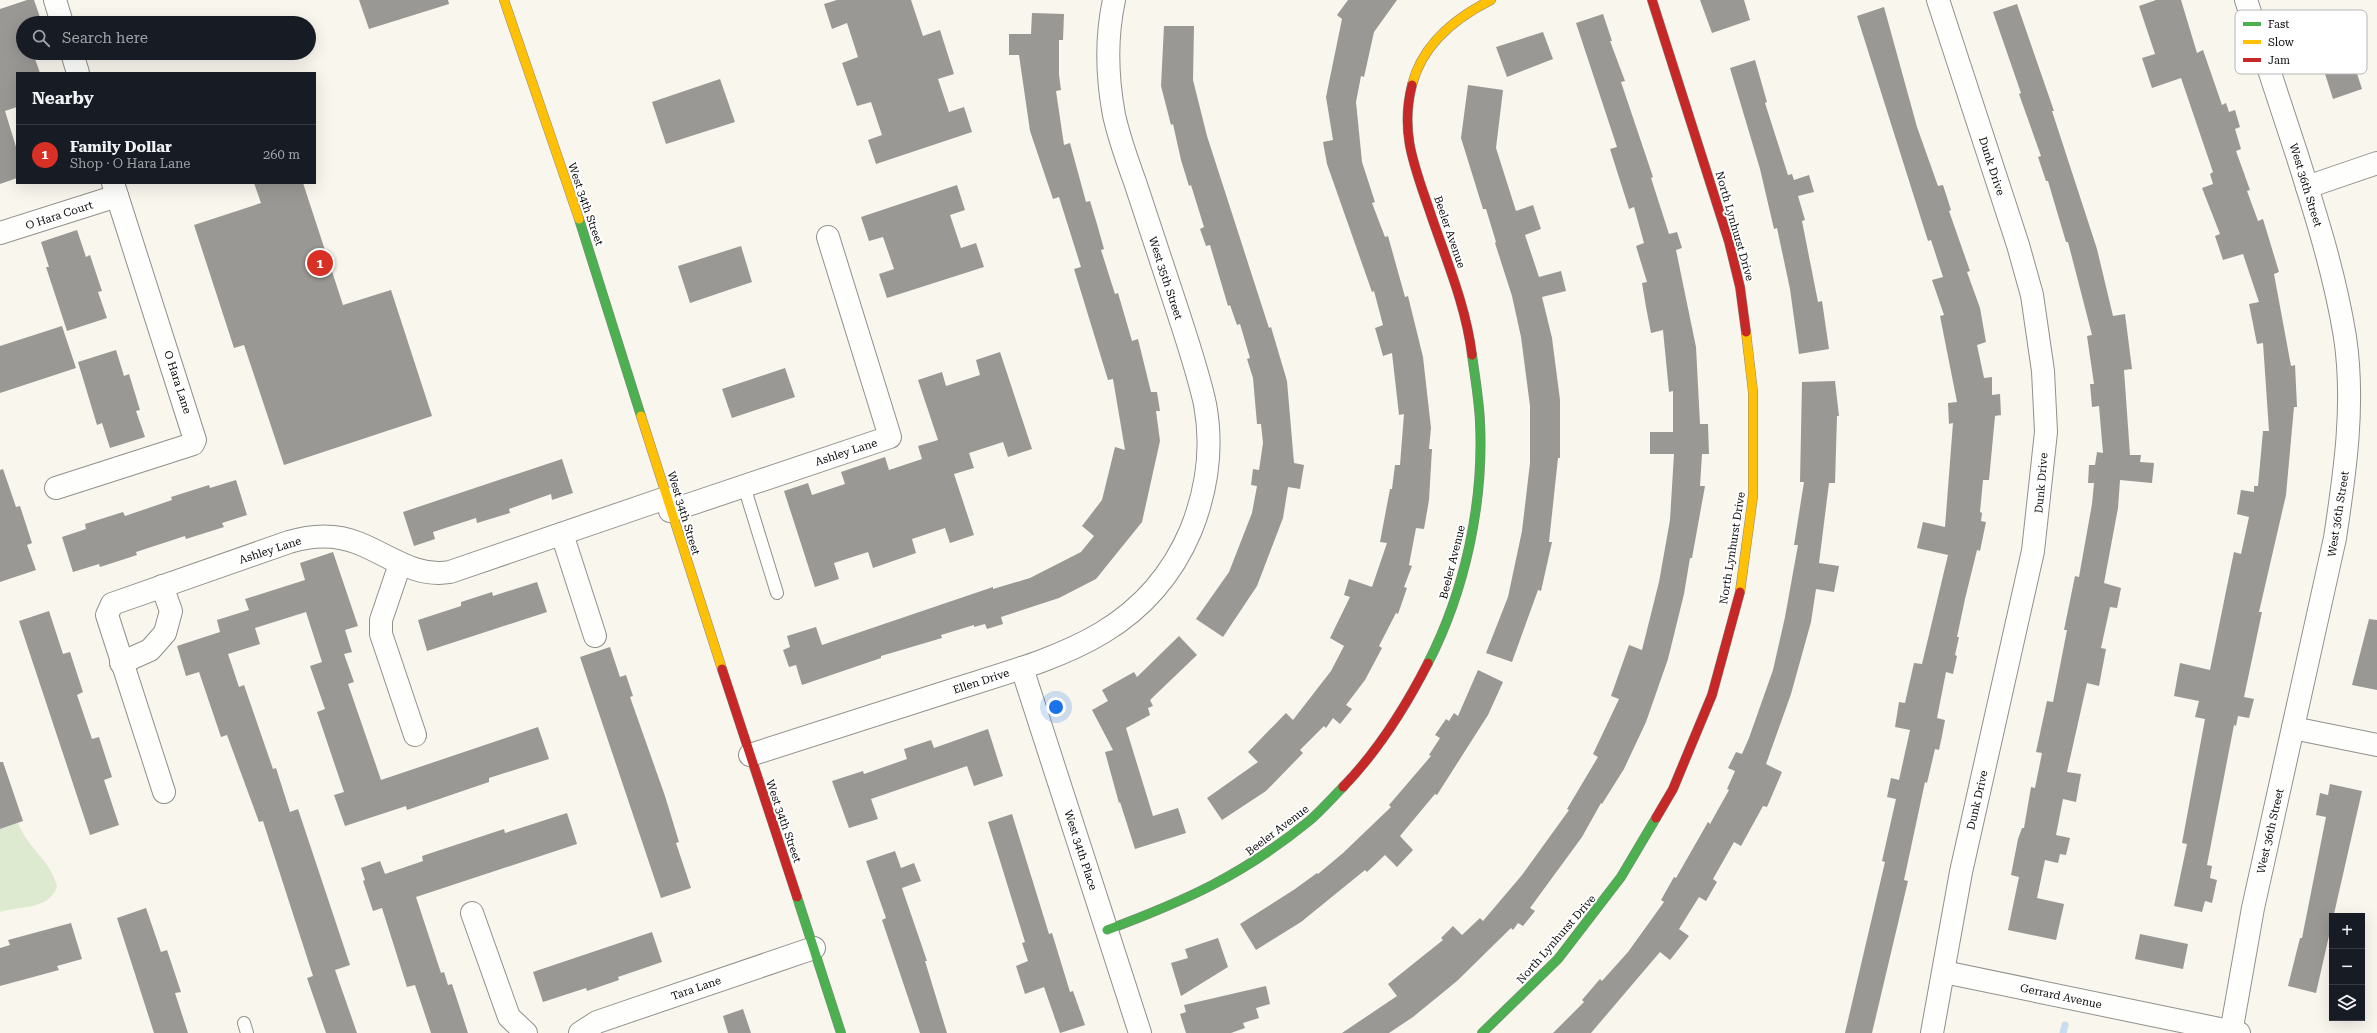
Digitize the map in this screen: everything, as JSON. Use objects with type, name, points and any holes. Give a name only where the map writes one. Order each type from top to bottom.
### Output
[{"type":"street","points":[[55,0],[60,16]]},
{"type":"street","name":"West 34th Street","points":[[504,0],[586,241],[668,504],[841,1033]]},
{"type":"street","name":"West 35th Street","points":[[1114,0],[1109,43],[1110,85],[1114,114],[1196,367],[1207,418],[1208,439],[1205,488],[1200,508],[1180,554]]},
{"type":"street","name":"Beeler Avenue","points":[[1107,930],[1169,907],[1227,880],[1300,830],[1346,787],[1371,758],[1400,718],[1425,674],[1446,628],[1464,568],[1475,520],[1481,425],[1475,371],[1464,318],[1414,164],[1407,133],[1407,114],[1410,91],[1420,64],[1431,47],[1452,23],[1473,8],[1491,0]]},
{"type":"street","name":"North Lynhurst Drive","points":[[1482,1033],[1526,992],[1575,940],[1625,874],[1642,847],[1682,775],[1694,744],[1722,669],[1740,588],[1750,523],[1754,460],[1753,394],[1743,304],[1737,272],[1723,222],[1652,0]]},
{"type":"street","name":"Dunk Drive","points":[[1938,0],[2018,245],[2032,295],[2043,371],[2046,432],[2033,551],[1961,872],[1944,972]]},
{"type":"street","name":"West 36th Street","points":[[2246,0],[2249,10]]},
{"type":"street","points":[[74,60],[78,72]]},
{"type":"street","name":"West 36th Street","points":[[2234,1032],[2253,908],[2335,538],[2342,499],[2349,438],[2345,338],[2334,278],[2307,187],[2270,74]]},
{"type":"street","points":[[2307,187],[2377,163]]},
{"type":"street","name":"O Hara Court","points":[[0,233],[115,189]]},
{"type":"street","name":"O Hara Lane","points":[[56,488],[193,444],[195,440],[115,189]]},
{"type":"street","name":"Ashley Lane","points":[[164,792],[121,663],[107,615],[112,604],[289,542],[312,537],[329,536],[352,541],[400,564],[428,573],[450,572],[562,534],[668,504],[744,486],[890,437],[828,237]]},
{"type":"street","points":[[562,534],[595,636]]},
{"type":"street","name":"Ellen Drive","points":[[750,755],[1062,654],[1108,631],[1148,597],[1168,573],[1180,554]]},
{"type":"street","points":[[400,564],[381,620],[381,634],[415,735]]},
{"type":"street","points":[[121,663],[150,650],[165,633],[171,611],[162,586]]},
{"type":"street","name":"West 34th Place","points":[[1022,668],[1140,1033]]},
{"type":"street","points":[[2293,728],[2377,745]]},
{"type":"street","points":[[472,912],[509,1017],[526,1033]]},
{"type":"street","name":"Tara Lane","points":[[580,1033],[597,1022],[814,948]]},
{"type":"street","points":[[1932,1033],[1944,972]]},
{"type":"street","name":"Gerrard Avenue","points":[[1944,972],[2234,1032]]},
{"type":"lane","points":[[744,486],[777,593]]},
{"type":"green space","points":[[18,823],[27,840],[50,869],[57,887],[53,895],[40,904],[0,912],[0,829]]},
{"type":"building","points":[[27,0],[34,0],[40,16],[16,16],[16,60],[35,60],[40,72],[16,72],[16,107],[5,111],[16,147],[16,178],[0,184],[0,9]]},
{"type":"building","points":[[359,0],[448,0],[449,4],[369,29]]},
{"type":"building","points":[[837,0],[911,0],[923,36],[940,30],[954,74],[938,79],[949,112],[964,107],[972,132],[876,164],[868,140],[882,135],[871,102],[857,106],[842,63],[858,57],[847,23],[832,29],[824,4]]},
{"type":"building","points":[[1348,0],[1397,0],[1374,32],[1364,77],[1361,76],[1356,102],[1362,162],[1375,202],[1372,203],[1385,237],[1388,236],[1405,297],[1408,296],[1423,357],[1431,428],[1429,449],[1432,449],[1429,500],[1424,529],[1416,528],[1409,565],[1412,566],[1404,587],[1407,588],[1398,614],[1396,613],[1379,646],[1382,648],[1365,680],[1346,705],[1352,709],[1340,724],[1333,718],[1326,728],[1324,726],[1300,750],[1303,753],[1266,791],[1222,820],[1207,798],[1258,762],[1248,752],[1286,713],[1293,720],[1331,671],[1344,646],[1330,638],[1350,597],[1344,595],[1349,579],[1372,587],[1387,543],[1380,542],[1390,489],[1392,489],[1395,465],[1400,465],[1404,414],[1399,415],[1392,353],[1383,356],[1375,328],[1383,325],[1374,291],[1372,292],[1327,164],[1323,142],[1333,140],[1326,97],[1342,19],[1337,15]]},
{"type":"building","points":[[1700,0],[1744,0],[1750,20],[1712,33]]},
{"type":"building","points":[[2156,0],[2181,0],[2197,53],[2203,50],[2222,105],[2226,103],[2229,112],[2235,110],[2240,127],[2235,129],[2241,149],[2236,151],[2250,190],[2247,191],[2258,221],[2263,219],[2279,272],[2274,274],[2291,366],[2295,365],[2297,407],[2294,407],[2286,495],[2259,612],[2262,612],[2244,697],[2254,699],[2249,718],[2238,716],[2236,726],[2234,725],[2207,865],[2212,866],[2210,878],[2217,880],[2212,903],[2205,901],[2202,912],[2174,906],[2187,844],[2182,843],[2205,719],[2195,717],[2199,701],[2174,696],[2180,663],[2210,670],[2234,552],[2241,554],[2249,517],[2237,514],[2241,490],[2254,492],[2254,486],[2258,486],[2263,431],[2269,431],[2263,343],[2257,344],[2249,304],[2259,302],[2243,254],[2223,260],[2215,236],[2220,234],[2202,188],[2213,184],[2210,174],[2213,172],[2181,78],[2152,88],[2142,58],[2155,54],[2139,6]]},
{"type":"building","points":[[2017,4],[2054,111],[2052,111],[2097,249],[2113,316],[2125,314],[2132,369],[2124,370],[2130,455],[2141,455],[2140,462],[2154,463],[2152,483],[2120,480],[2118,508],[2104,583],[2121,588],[2117,608],[2110,607],[2101,648],[2106,649],[2099,686],[2087,683],[2067,772],[2081,774],[2076,802],[2063,799],[2056,835],[2070,838],[2066,855],[2060,854],[2058,863],[2045,860],[2037,898],[2064,904],[2056,940],[2008,930],[2019,877],[2011,875],[2018,839],[2022,828],[2024,828],[2031,787],[2035,788],[2042,753],[2036,752],[2047,701],[2053,702],[2067,630],[2064,630],[2075,576],[2079,577],[2092,504],[2094,483],[2088,483],[2089,465],[2095,465],[2097,452],[2103,453],[2099,406],[2092,407],[2090,384],[2094,384],[2087,336],[2092,335],[2068,242],[2066,242],[2048,181],[2046,181],[2038,157],[2041,156],[2019,94],[2021,93],[1993,12]]},
{"type":"building","points":[[1884,7],[1917,127],[1938,186],[1943,185],[1951,210],[1949,211],[1970,271],[1967,272],[1980,308],[1986,342],[1977,345],[1984,378],[1992,377],[1992,395],[2000,394],[2001,415],[1995,416],[1989,480],[1983,480],[1980,512],[1982,513],[1981,521],[1986,522],[1980,551],[1977,550],[1965,599],[1957,637],[1959,637],[1955,655],[1957,656],[1953,674],[1946,672],[1937,718],[1945,720],[1942,736],[1939,750],[1935,749],[1927,783],[1925,782],[1904,880],[1908,881],[1872,1033],[1845,1033],[1885,862],[1882,861],[1896,799],[1887,797],[1891,778],[1899,780],[1910,730],[1895,727],[1899,702],[1905,703],[1914,663],[1922,664],[1948,555],[1917,548],[1923,522],[1945,527],[1953,423],[1949,424],[1948,403],[1957,402],[1940,316],[1944,315],[1932,280],[1943,277],[1931,240],[1928,241],[1857,16]]},
{"type":"building","points":[[1032,13],[1064,14],[1063,40],[1059,40],[1059,75],[1061,90],[1056,91],[1064,145],[1070,143],[1086,202],[1090,201],[1097,224],[1104,249],[1101,250],[1115,294],[1118,293],[1132,341],[1138,339],[1151,392],[1157,392],[1160,411],[1156,411],[1160,441],[1142,522],[1096,579],[1059,598],[1001,617],[1003,624],[987,629],[985,624],[974,627],[974,625],[941,635],[942,638],[881,656],[881,658],[802,685],[796,665],[789,667],[783,650],[790,647],[787,636],[816,627],[822,645],[993,587],[993,589],[1030,578],[1081,552],[1094,536],[1082,526],[1102,500],[1115,447],[1125,450],[1113,379],[1108,380],[1074,269],[1081,267],[1059,197],[1053,199],[1030,131],[1019,55],[1009,55],[1009,34],[1031,34]]},
{"type":"building","points":[[1603,14],[1612,41],[1610,41],[1625,81],[1621,82],[1653,177],[1651,178],[1669,234],[1677,232],[1682,248],[1676,250],[1696,347],[1700,424],[1708,424],[1709,454],[1702,454],[1700,486],[1705,486],[1692,558],[1690,558],[1684,594],[1668,659],[1646,722],[1624,769],[1602,804],[1601,803],[1582,837],[1530,908],[1535,911],[1523,926],[1518,923],[1513,930],[1511,928],[1457,981],[1413,1017],[1389,1033],[1342,1033],[1397,996],[1388,984],[1443,940],[1441,938],[1453,926],[1462,935],[1480,918],[1483,921],[1522,875],[1569,810],[1567,809],[1598,757],[1593,754],[1619,699],[1611,696],[1629,645],[1642,650],[1659,582],[1670,520],[1674,454],[1650,454],[1650,432],[1673,432],[1673,391],[1669,392],[1663,330],[1651,333],[1642,283],[1647,282],[1636,246],[1644,243],[1634,207],[1629,209],[1610,149],[1617,147],[1576,23]]},
{"type":"building","points":[[1164,26],[1194,26],[1193,80],[1207,136],[1269,328],[1271,327],[1287,381],[1294,463],[1304,465],[1300,489],[1288,487],[1283,518],[1257,586],[1223,637],[1196,619],[1229,572],[1252,513],[1257,486],[1251,485],[1253,469],[1259,470],[1263,443],[1261,424],[1257,424],[1253,378],[1247,359],[1250,358],[1240,324],[1237,325],[1230,305],[1228,306],[1210,245],[1206,246],[1200,229],[1204,227],[1191,185],[1189,186],[1181,160],[1173,124],[1171,125],[1161,86]]},
{"type":"building","points":[[1543,32],[1553,59],[1507,77],[1496,47]]},
{"type":"building","points":[[1755,60],[1767,102],[1765,103],[1788,175],[1792,174],[1794,180],[1809,175],[1814,192],[1798,196],[1805,220],[1802,221],[1818,302],[1822,301],[1829,349],[1799,354],[1790,289],[1777,228],[1774,229],[1760,169],[1730,68]]},
{"type":"building","points":[[2325,74],[2357,74],[2362,89],[2333,99]]},
{"type":"building","points":[[720,79],[735,122],[666,144],[652,102]]},
{"type":"building","points":[[1468,85],[1503,90],[1496,148],[1516,211],[1533,205],[1541,229],[1525,235],[1539,277],[1561,271],[1566,291],[1542,297],[1552,338],[1560,400],[1560,458],[1558,458],[1549,542],[1552,542],[1541,591],[1538,590],[1512,662],[1486,653],[1508,597],[1522,531],[1530,463],[1530,406],[1521,337],[1512,296],[1486,209],[1483,209],[1461,138]]},
{"type":"building","points":[[254,184],[303,184],[343,305],[391,290],[432,416],[284,465],[244,345],[234,348],[194,225],[261,203]]},
{"type":"building","points":[[957,185],[965,210],[950,215],[961,248],[976,243],[984,267],[887,298],[879,274],[894,269],[883,237],[869,241],[861,217]]},
{"type":"building","points":[[77,230],[86,257],[90,255],[102,291],[98,292],[107,318],[67,331],[46,267],[49,267],[41,242]]},
{"type":"building","points":[[741,246],[752,282],[690,303],[678,266]]},
{"type":"building","points":[[62,326],[76,368],[0,393],[0,346]]},
{"type":"building","points":[[116,350],[124,376],[129,374],[140,410],[136,411],[145,437],[110,448],[102,423],[97,425],[78,362]]},
{"type":"building","points":[[1000,352],[1032,449],[1008,457],[1003,442],[969,453],[974,468],[954,474],[974,535],[950,543],[945,528],[912,539],[916,553],[873,568],[868,552],[834,563],[839,579],[815,587],[784,491],[808,483],[812,495],[845,484],[841,472],[885,457],[889,470],[922,459],[918,446],[938,440],[918,380],[942,372],[946,386],[980,375],[976,360]]},
{"type":"building","points":[[785,368],[795,397],[732,418],[722,389]]},
{"type":"building","points":[[1835,381],[1839,416],[1837,416],[1835,483],[1829,483],[1819,563],[1839,566],[1834,592],[1816,589],[1811,622],[1791,694],[1766,764],[1782,772],[1767,807],[1763,806],[1741,846],[1734,842],[1713,879],[1717,882],[1706,901],[1699,897],[1679,929],[1689,936],[1670,960],[1660,952],[1591,1033],[1553,1033],[1584,1002],[1582,1000],[1600,979],[1602,981],[1628,952],[1664,902],[1661,900],[1674,877],[1676,878],[1708,822],[1710,824],[1729,790],[1727,789],[1735,771],[1728,768],[1736,752],[1742,754],[1773,670],[1785,617],[1798,545],[1794,545],[1804,482],[1800,482],[1802,382]]},
{"type":"building","points":[[562,459],[573,493],[552,500],[551,494],[509,509],[510,513],[477,523],[476,518],[433,532],[435,539],[414,546],[403,512]]},
{"type":"building","points":[[3,469],[16,507],[20,506],[32,543],[27,545],[36,570],[0,582],[0,470]]},
{"type":"building","points":[[236,480],[247,515],[222,523],[224,527],[186,539],[185,536],[136,552],[137,555],[100,567],[99,564],[73,572],[62,537],[86,529],[85,524],[123,512],[125,516],[172,500],[171,497],[209,485],[210,488]]},
{"type":"building","points":[[333,552],[358,626],[345,630],[352,652],[344,654],[354,682],[348,684],[381,780],[538,727],[549,759],[489,778],[489,782],[407,810],[406,806],[345,826],[334,795],[344,792],[317,712],[325,709],[310,666],[322,662],[306,612],[255,628],[260,644],[228,654],[239,687],[244,685],[273,769],[276,768],[290,812],[298,809],[350,965],[335,970],[357,1033],[326,1033],[307,978],[313,976],[263,821],[259,822],[227,735],[221,737],[199,672],[186,676],[177,646],[220,632],[217,620],[249,610],[245,599],[305,580],[300,563]]},
{"type":"building","points":[[537,582],[547,612],[427,651],[418,620],[461,606],[461,602],[492,592],[493,596]]},
{"type":"building","points":[[49,611],[63,654],[70,652],[83,692],[77,695],[92,739],[99,737],[112,777],[104,780],[119,825],[90,835],[19,621]]},
{"type":"building","points":[[2369,619],[2377,620],[2377,690],[2352,685]]},
{"type":"building","points":[[1179,636],[1197,655],[1150,700],[1153,706],[1148,708],[1150,715],[1126,728],[1153,816],[1178,808],[1186,833],[1135,849],[1120,802],[1119,803],[1105,752],[1113,750],[1092,710],[1108,701],[1102,690],[1134,672],[1137,677]]},
{"type":"building","points":[[610,647],[620,677],[626,675],[633,696],[630,697],[665,796],[679,842],[676,843],[691,888],[661,898],[580,657]]},
{"type":"building","points":[[1478,670],[1503,682],[1488,715],[1437,795],[1435,794],[1400,836],[1413,850],[1397,867],[1385,855],[1367,872],[1365,870],[1301,922],[1256,950],[1240,924],[1317,873],[1318,874],[1343,853],[1391,807],[1389,805],[1431,756],[1429,755],[1440,738],[1435,735],[1446,719],[1449,721],[1454,713],[1458,716]]},
{"type":"building","points":[[988,729],[1003,776],[974,786],[967,766],[871,799],[878,819],[849,828],[832,781],[863,771],[864,774],[907,759],[904,749],[931,740],[934,748]]},
{"type":"building","points":[[0,762],[3,762],[23,821],[0,829]]},
{"type":"building","points":[[2330,784],[2362,791],[2334,913],[2329,913],[2329,936],[2316,993],[2288,986],[2300,938],[2302,938],[2326,817],[2316,815],[2320,793],[2328,795]]},
{"type":"building","points":[[567,813],[577,844],[416,897],[441,973],[444,972],[448,985],[452,984],[468,1033],[431,1033],[415,985],[407,987],[382,908],[373,911],[363,881],[365,880],[361,868],[380,861],[385,874],[423,861],[422,856],[504,829],[505,833]]},
{"type":"building","points":[[1012,814],[1049,934],[1052,933],[1070,992],[1073,991],[1085,1025],[1060,1033],[1044,987],[1025,994],[1016,966],[1028,961],[1022,943],[1025,942],[988,822]]},
{"type":"building","points":[[895,851],[901,868],[914,863],[921,881],[902,888],[927,961],[925,961],[947,1033],[920,1033],[882,920],[886,918],[866,861]]},
{"type":"building","points":[[146,908],[161,952],[167,950],[181,992],[175,993],[188,1033],[154,1033],[117,918]]},
{"type":"building","points":[[71,923],[82,959],[57,966],[59,970],[0,986],[0,948],[10,945],[8,940]]},
{"type":"building","points":[[652,932],[662,962],[618,977],[619,980],[587,991],[586,988],[543,1002],[533,972]]},
{"type":"building","points":[[2140,934],[2188,944],[2183,969],[2135,959]]},
{"type":"building","points":[[1218,938],[1228,967],[1181,996],[1171,963],[1188,958],[1185,949]]},
{"type":"building","points":[[1266,986],[1270,1004],[1256,1008],[1259,1018],[1243,1023],[1245,1028],[1231,1033],[1186,1033],[1180,1014],[1186,1012],[1184,1005]]},
{"type":"building","points":[[743,1009],[751,1033],[728,1033],[723,1016]]},
{"type":"waterway","points":[[2063,1033],[2065,1025]]},
{"type":"traffic: fast","points":[[579,219],[641,416]]},
{"type":"traffic: fast","points":[[1428,663],[1441,635],[1462,576],[1475,515],[1479,484],[1480,422],[1472,355]]},
{"type":"traffic: fast","points":[[1107,930],[1188,897],[1237,872],[1261,857],[1309,821],[1343,787]]},
{"type":"traffic: fast","points":[[1482,1033],[1558,959],[1621,877],[1656,818]]},
{"type":"traffic: fast","points":[[797,897],[841,1033]]},
{"type":"traffic: slow","points":[[504,0],[579,219]]},
{"type":"traffic: slow","points":[[1412,85],[1424,57],[1442,34],[1465,15],[1491,0]]},
{"type":"traffic: slow","points":[[1740,592],[1753,496],[1753,392],[1746,332]]},
{"type":"traffic: slow","points":[[641,416],[722,669]]},
{"type":"traffic: jam","points":[[1652,0],[1729,242],[1740,287],[1746,332]]},
{"type":"traffic: jam","points":[[1412,85],[1407,118],[1410,148],[1418,178],[1460,299],[1472,355]]},
{"type":"traffic: jam","points":[[1656,818],[1673,789],[1712,695],[1740,592]]},
{"type":"traffic: jam","points":[[1343,787],[1368,759],[1390,728],[1428,663]]},
{"type":"traffic: jam","points":[[722,669],[797,897]]},
{"type":"place","name":"Family Dollar","points":[[320,263]]}]
